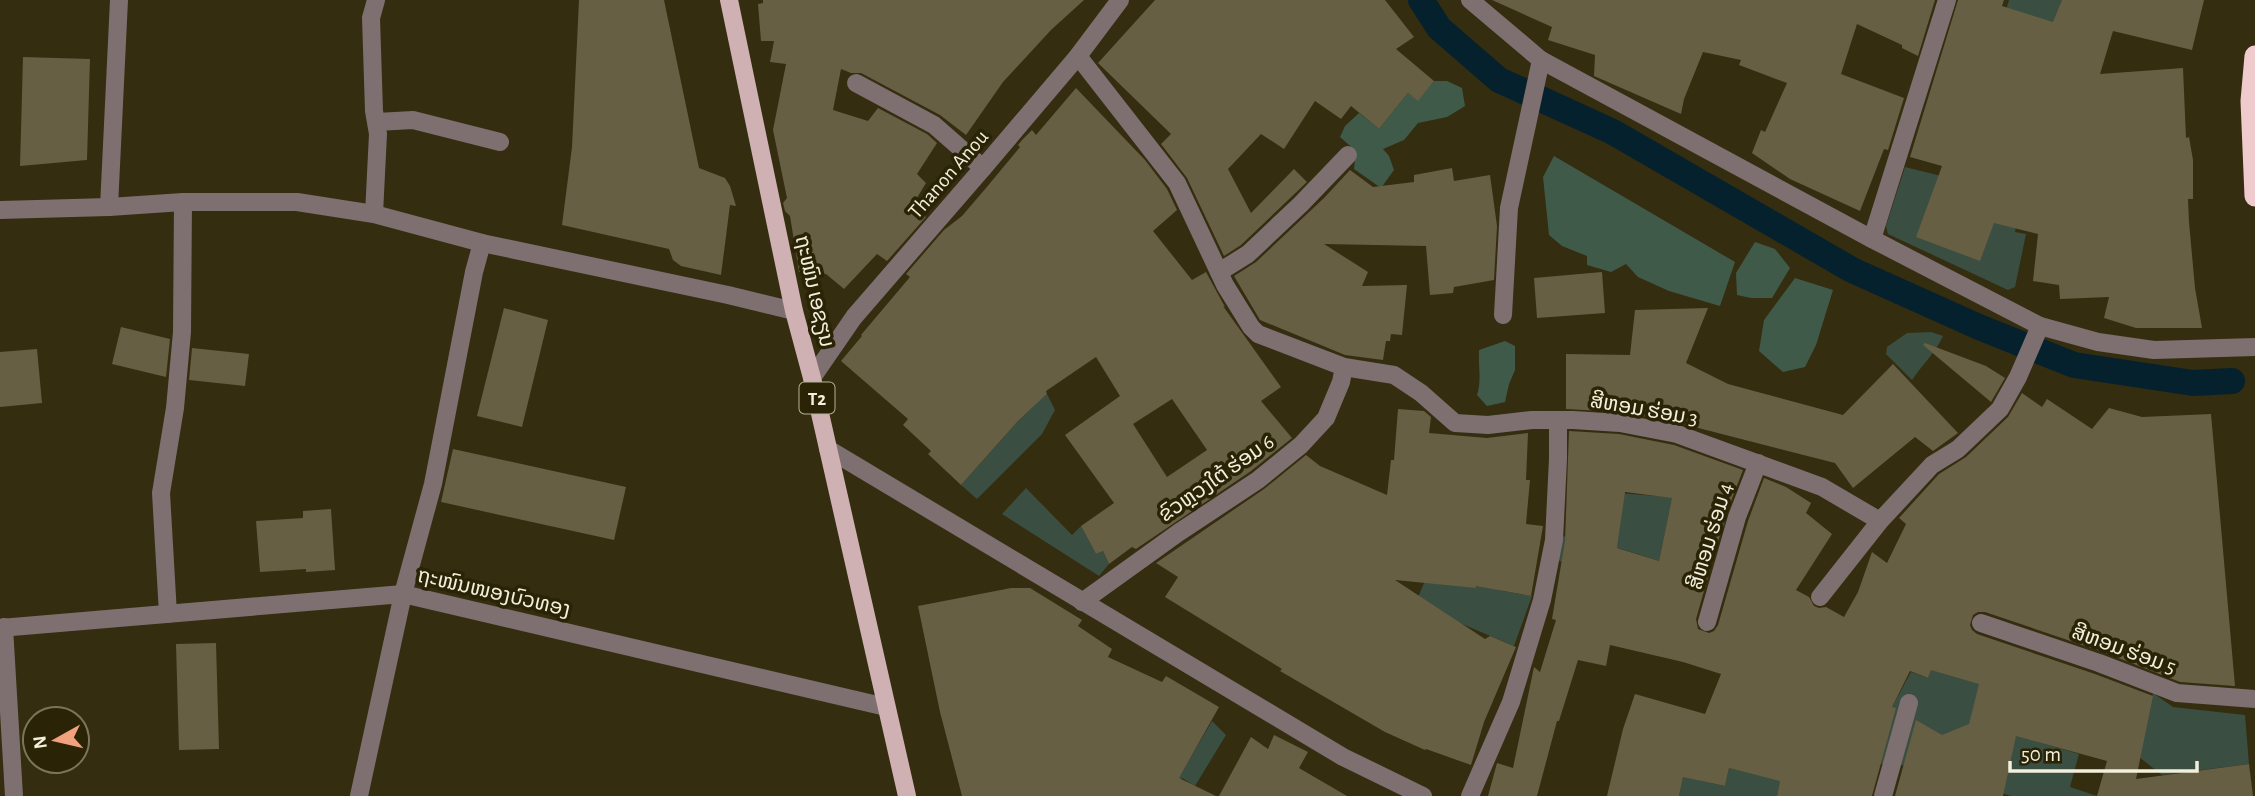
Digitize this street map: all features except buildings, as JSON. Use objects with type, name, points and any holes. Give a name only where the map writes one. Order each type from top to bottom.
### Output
[{"type":"highway","points":[[2255,56],[2251,102],[2255,196]]},
{"type":"main road","name":"ຖະໜົນ ເອຊຽນ","points":[[729,0],[794,311],[812,378],[907,796]]},
{"type":"street","points":[[110,207],[119,0]]},
{"type":"street","points":[[374,214],[377,122],[374,111],[371,18],[376,0]]},
{"type":"street","name":"Thanon Anou","points":[[812,378],[854,317],[984,169],[1078,56],[1120,0]]},
{"type":"street","points":[[1471,0],[1541,60],[1872,239],[2037,332],[2154,350],[2255,347]]},
{"type":"street","points":[[1872,239],[1947,0]]},
{"type":"street","name":"ສີຫອມ ຮ່ອມ 3","points":[[1078,56],[1177,183],[1219,272],[1251,327],[1258,334],[1344,367],[1394,375],[1421,393],[1455,424],[1488,425],[1558,420],[1620,423],[1677,434],[1822,487],[1880,521]]},
{"type":"street","points":[[1503,315],[1509,208],[1541,60]]},
{"type":"street","points":[[856,83],[934,125],[984,169]]},
{"type":"street","points":[[377,122],[413,120],[500,142]]},
{"type":"street","points":[[1219,272],[1248,254],[1348,155]]},
{"type":"street","points":[[168,614],[162,493],[175,408],[182,332],[183,202]]},
{"type":"street","points":[[0,210],[183,202],[297,202],[374,214],[482,243],[794,311]]},
{"type":"street","points":[[359,796],[404,594],[433,484],[482,243]]},
{"type":"street","points":[[1820,597],[1880,521],[1932,465],[1958,449],[2000,409],[2018,377],[2037,332]]},
{"type":"street","name":"ຂົວຫຼວງໃຕ້ ຮ່ອມ 6","points":[[1082,602],[1258,480],[1301,445],[1326,418],[1341,383],[1344,367]]},
{"type":"street","points":[[1471,796],[1511,702],[1542,600],[1554,540],[1558,420]]},
{"type":"street","points":[[828,449],[1343,757],[1423,796]]},
{"type":"street","name":"ສີຫອມ ຮ່ອມ 4","points":[[1707,622],[1737,517],[1758,463]]},
{"type":"street","name":"ຖະໜົນໜອງບົວທອງ","points":[[2,627],[404,594],[886,706]]},
{"type":"street","name":"ສີຫອມ ຮ່ອມ 5","points":[[1981,622],[2177,693],[2255,698]]},
{"type":"street","points":[[2,627],[14,796]]},
{"type":"street","points":[[1883,796],[1909,704]]},
{"type":"green space","points":[[2009,0],[2062,0],[2056,23],[1981,93]]},
{"type":"green space","points":[[1434,81],[1447,81],[1462,88],[1465,106],[1447,117],[1418,123],[1404,140],[1383,149],[1394,170],[1381,188],[1354,169],[1356,151],[1340,137],[1345,126],[1359,113],[1379,129],[1408,93],[1418,100]]},
{"type":"green space","points":[[1554,156],[1735,262],[1720,306],[1669,291],[1638,277],[1626,264],[1611,272],[1587,265],[1587,256],[1562,246],[1549,235],[1543,177]]},
{"type":"green space","points":[[1905,167],[2022,196],[2015,232],[2026,234],[2015,287],[2008,290],[1888,234],[1886,226]]},
{"type":"green space","points":[[1755,242],[1775,249],[1790,268],[1772,298],[1737,295],[1736,273]]},
{"type":"green space","points":[[1795,278],[1833,290],[1816,345],[1805,367],[1783,372],[1759,351],[1764,320]]},
{"type":"green space","points":[[1931,332],[1943,336],[1912,380],[1886,354],[1887,347],[1907,333]]},
{"type":"green space","points":[[1505,341],[1515,346],[1515,370],[1505,402],[1487,406],[1477,395],[1480,379],[1479,350]]},
{"type":"green space","points":[[1047,394],[1055,410],[1042,434],[977,499],[961,485],[1018,421]]},
{"type":"green space","points":[[1026,488],[1072,535],[1081,526],[1096,554],[1103,551],[1109,564],[1099,576],[1002,514]]},
{"type":"green space","points":[[1618,493],[1670,497],[1726,509],[1724,527],[1669,513],[1659,561],[1618,548],[1613,563],[1565,564],[1558,560],[1562,536],[1617,547],[1622,510],[1566,498],[1616,502]]},
{"type":"green space","points":[[1428,574],[1476,588],[1477,583],[1532,596],[1514,646],[1415,604]]},
{"type":"green space","points":[[1937,651],[2032,698],[2021,737],[2079,754],[2070,787],[2097,796],[2011,796],[1913,766],[1881,764],[1887,716],[1911,672],[1928,678]]},
{"type":"green space","points":[[2153,693],[2173,707],[2245,715],[2249,764],[2162,775],[2139,757]]},
{"type":"green space","points":[[1212,721],[1226,735],[1195,786],[1182,778],[1176,785],[1142,796],[1179,777]]},
{"type":"green space","points":[[1788,745],[1777,796],[1679,796],[1689,747],[1702,781],[1725,786],[1729,768],[1759,775]]},
{"type":"waterway","points":[[1421,0],[1439,28],[1499,80],[1613,132],[1852,270],[1979,327],[2074,365],[2193,383],[2232,381]]}]
